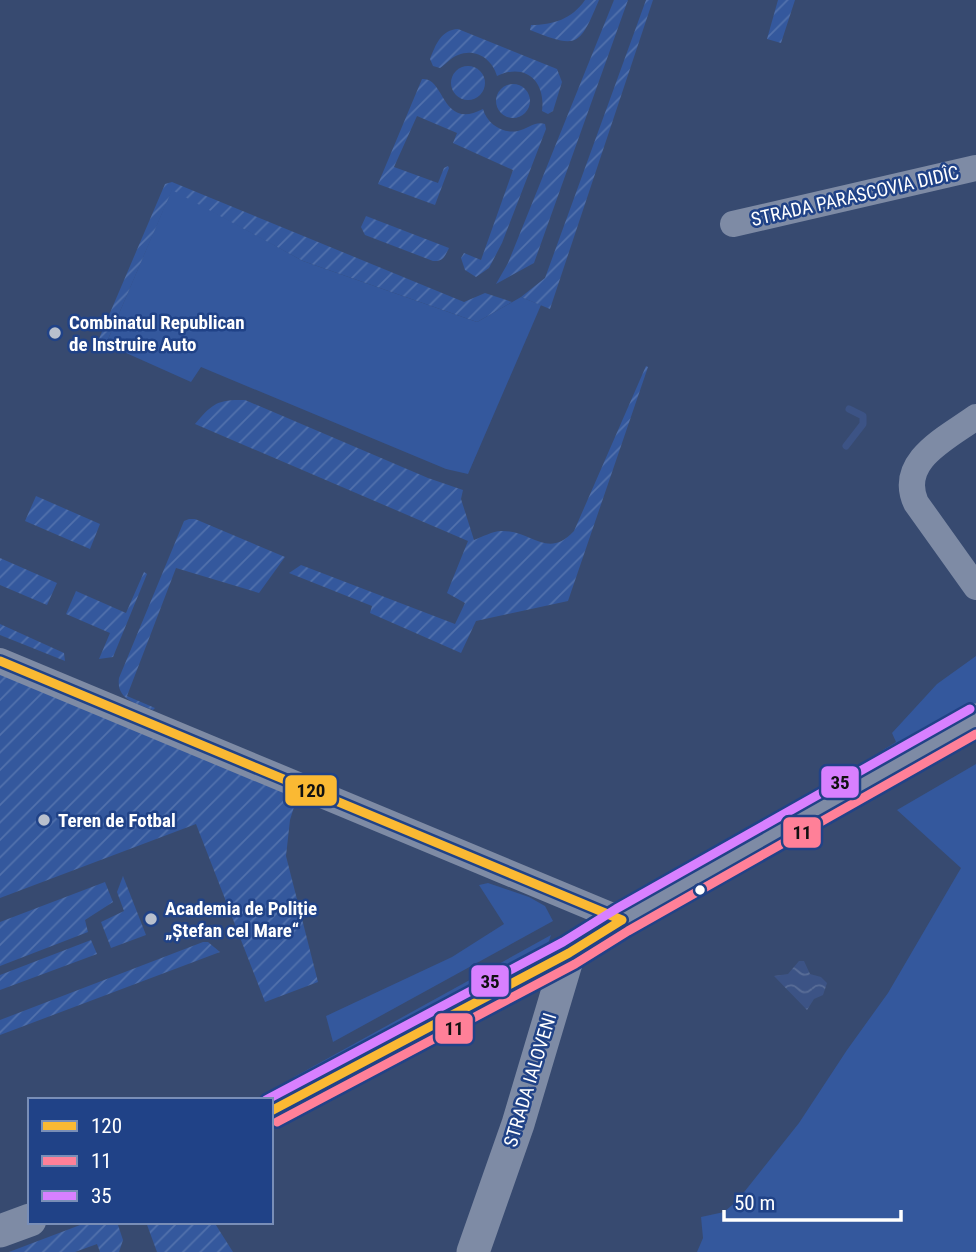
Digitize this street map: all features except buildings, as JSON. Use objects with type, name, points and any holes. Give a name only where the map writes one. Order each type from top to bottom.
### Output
[{"type":"street","name":"STRADA PARASCOVIA DIDÎC","points":[[733,224],[976,168]]},
{"type":"street","points":[[976,417],[918,462],[910,481],[916,503],[976,587]]},
{"type":"street","points":[[0,661],[622,920]]},
{"type":"street","points":[[273,1110],[569,953],[622,920],[976,720]]},
{"type":"street","name":"STRADA IALOVENI","points":[[473,1252],[518,1124],[569,953]]},
{"type":"street","points":[[0,1231],[28,1221]]},
{"type":"shaded area","points":[[585,0],[599,0],[587,27],[575,40],[558,40],[530,30],[531,25],[547,24],[568,16]]},
{"type":"shaded area","points":[[614,0],[628,0],[534,263],[496,284],[508,263]]},
{"type":"shaded area","points":[[646,0],[653,0],[550,309],[521,297],[545,278]]},
{"type":"shaded area","points":[[778,0],[795,0],[781,43],[767,39]]},
{"type":"shaded area","points":[[458,29],[557,69],[562,82],[553,111],[548,114],[542,111],[541,91],[532,77],[517,71],[497,76],[487,60],[477,54],[465,53],[440,68],[433,66],[430,59],[440,39],[447,32]]},
{"type":"shaded area","points":[[468,66],[480,71],[485,83],[480,95],[468,100],[456,95],[451,83],[456,71]]},
{"type":"shaded area","points":[[422,79],[430,80],[451,108],[459,113],[469,114],[483,109],[488,119],[501,129],[512,132],[534,124],[545,124],[546,129],[502,243],[489,268],[476,277],[465,270],[461,258],[464,253],[481,260],[513,170],[453,143],[457,133],[417,116],[394,167],[438,183],[444,168],[448,166],[435,205],[378,184]]},
{"type":"shaded area","points":[[513,84],[525,89],[530,101],[525,113],[513,118],[501,113],[496,101],[501,89]]},
{"type":"shaded area","points":[[172,182],[464,302],[485,293],[512,302],[477,322],[303,261],[172,190],[106,344],[98,341],[165,184]]},
{"type":"shaded area","points":[[172,189],[303,261],[477,322],[521,297],[541,305],[468,474],[446,469],[201,367],[191,382],[106,344]]},
{"type":"shaded area","points":[[366,216],[449,248],[445,256],[433,261],[365,235],[361,227]]},
{"type":"shaded area","points":[[646,366],[648,367],[568,601],[476,621],[461,653],[370,613],[372,606],[289,573],[301,565],[455,624],[465,603],[447,593],[468,541],[195,424],[216,404],[245,400],[428,478],[463,490],[461,499],[474,540],[501,531],[539,542],[556,543],[574,531]]},
{"type":"shaded area","points":[[36,496],[100,524],[90,549],[25,521]]},
{"type":"shaded area","points":[[195,519],[285,557],[259,593],[176,568],[127,696],[155,708],[153,710],[128,700],[121,691],[119,678],[184,521]]},
{"type":"shaded area","points":[[0,558],[57,583],[47,605],[0,585]]},
{"type":"shaded area","points":[[144,572],[147,574],[113,657],[99,659],[110,633],[66,614],[76,591],[126,613]]},
{"type":"shaded area","points":[[0,624],[64,653],[65,661],[0,635]]},
{"type":"shaded area","points":[[976,656],[976,704],[887,756],[883,750],[896,742],[892,733],[937,684]]},
{"type":"shaded area","points":[[0,669],[297,797],[290,820],[286,856],[318,982],[265,1002],[196,824],[0,898]]},
{"type":"shaded area","points":[[976,764],[976,1252],[697,1252],[703,1238],[701,1217],[724,1212],[737,1201],[799,1123],[888,993],[961,868],[897,810]]},
{"type":"shaded area","points":[[123,876],[146,935],[111,948],[101,922],[124,911],[117,892]]},
{"type":"shaded area","points":[[105,882],[113,902],[85,920],[88,932],[0,966],[0,922]]},
{"type":"shaded area","points":[[488,883],[529,897],[545,906],[553,921],[333,1042],[326,1016],[452,957],[504,924],[479,885]]},
{"type":"shaded area","points":[[551,935],[548,944],[534,956],[297,1082],[294,1077]]},
{"type":"shaded area","points":[[91,940],[97,954],[0,990],[0,975]]},
{"type":"shaded area","points":[[208,942],[220,952],[0,1035],[0,1020]]},
{"type":"shaded area","points":[[83,1224],[118,1224],[123,1240],[119,1252],[100,1252],[97,1244],[75,1252],[9,1252]]},
{"type":"shaded area","points":[[147,1224],[215,1224],[233,1252],[157,1252]]},
{"type":"water","points":[[799,961],[804,961],[810,974],[821,977],[827,983],[823,995],[814,999],[807,1010],[774,976],[788,974]]},
{"type":"waterway","points":[[846,446],[863,424],[863,416],[849,409]]},
{"type":"transit line","name":"120","points":[[0,661],[622,920]]},
{"type":"transit line","name":"35","points":[[270,1098],[563,942],[616,909],[970,709]]},
{"type":"transit line","name":"11","points":[[277,1122],[575,964],[628,931],[976,734]]},
{"type":"transit line","name":"120","points":[[273,1110],[569,953],[622,920]]},
{"type":"place","name":"Combinatul Republican de Instruire Auto","points":[[55,333]]},
{"type":"place","name":"Teren de Fotbal","points":[[44,820]]},
{"type":"place","name":"Academia de Poliție „Ștefan cel Mare“","points":[[151,919]]}]
